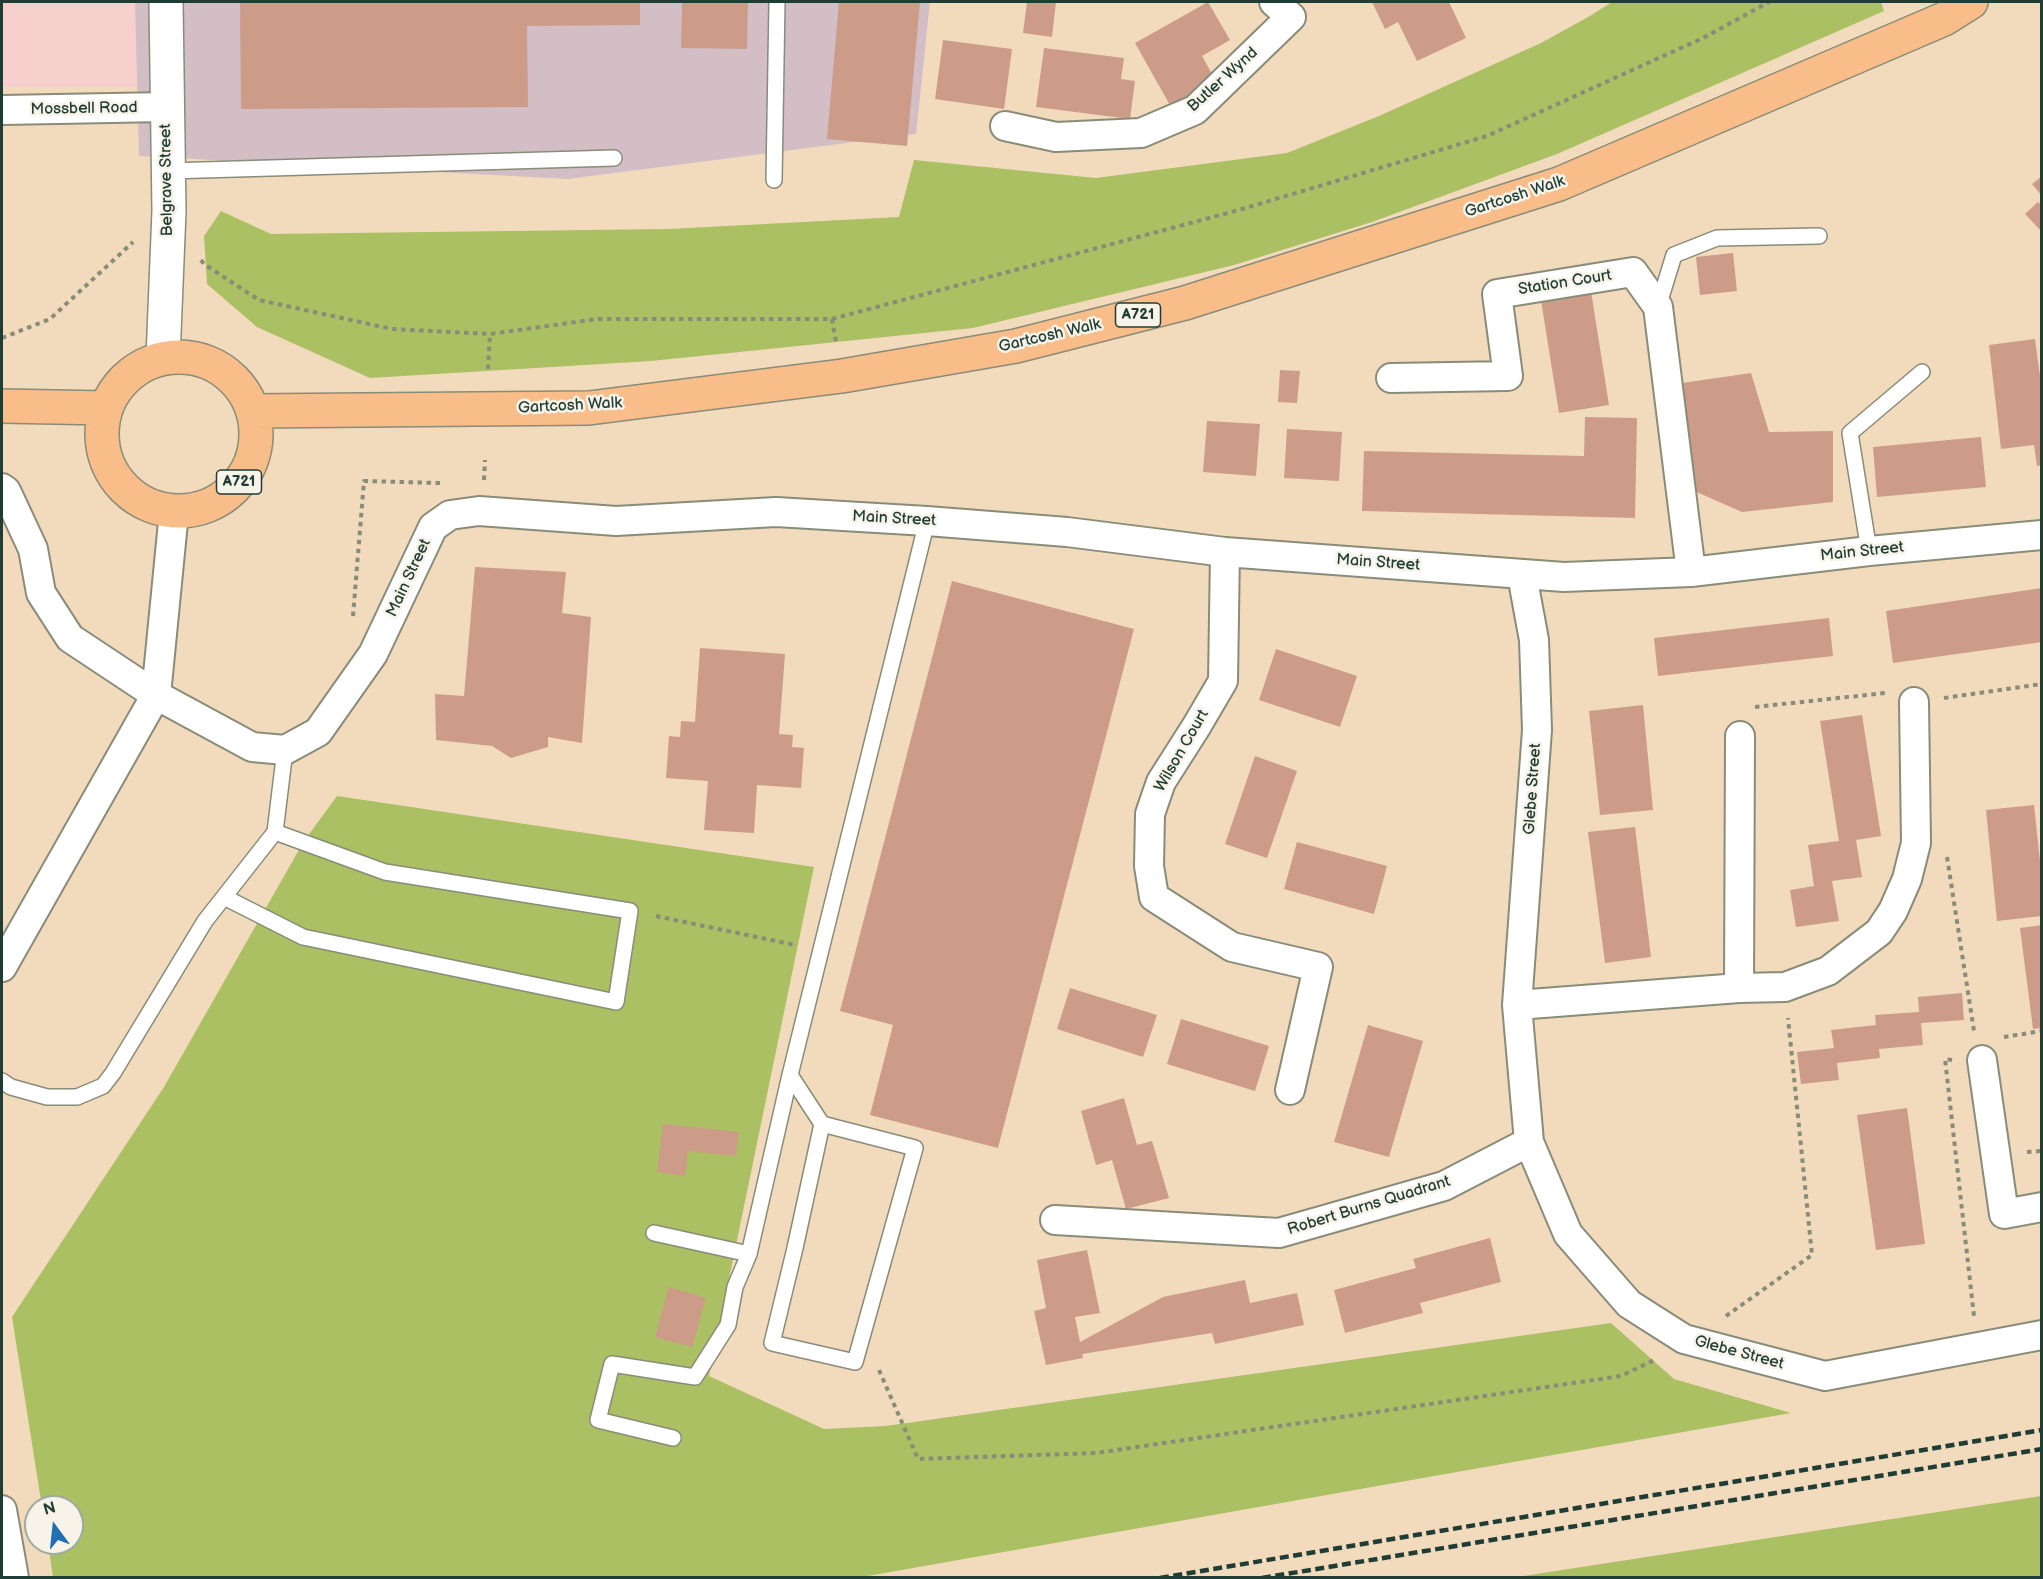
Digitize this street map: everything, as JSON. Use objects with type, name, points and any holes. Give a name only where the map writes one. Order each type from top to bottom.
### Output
[{"type":"main road","name":"Gartcosh Walk","points":[[254,411],[588,408],[842,376],[1016,346],[1185,303],[1559,184],[1944,19],[1971,2]]},
{"type":"main road","name":"A721","points":[[163,358],[197,358],[222,369],[242,387],[254,411],[257,438],[251,464],[244,477],[223,499],[198,509],[174,512],[148,505],[132,496],[115,478],[104,453],[102,426],[106,408],[115,390],[134,371],[163,358]]},
{"type":"main road","points":[[2,406],[106,408]]},
{"type":"street","name":"Belgrave Street","points":[[163,358],[169,211],[166,2]]},
{"type":"street","name":"Butler Wynd","points":[[1005,126],[1056,137],[1141,133],[1195,110],[1283,9]]},
{"type":"street","name":"Mossbell Road","points":[[2,110],[166,107]]},
{"type":"street","name":"Station Court","points":[[1390,378],[1508,376],[1497,294],[1633,272],[1658,307],[1691,572]]},
{"type":"street","points":[[2,488],[6,491],[33,549],[42,593],[70,638],[156,695],[252,747],[285,750]]},
{"type":"street","name":"Main Street","points":[[285,750],[318,732],[373,654],[433,527],[450,515],[479,511],[616,521],[776,512],[927,521],[1067,532],[1225,552],[1564,577],[1691,572],[1869,551],[2042,535]]},
{"type":"street","points":[[2,967],[156,695],[174,512]]},
{"type":"street","name":"Wilson Court","points":[[1225,552],[1223,681],[1161,782],[1150,814],[1149,866],[1154,897],[1232,947],[1318,967],[1290,1090]]},
{"type":"street","name":"Glebe Street","points":[[1522,575],[1534,640],[1538,730],[1517,1005],[1529,1142],[1568,1234],[1629,1304],[1684,1339],[1825,1376],[2042,1335]]},
{"type":"street","points":[[1517,1005],[1739,988],[1785,987],[1828,971],[1879,932],[1893,911],[1907,879],[1916,843],[1914,702]]},
{"type":"street","points":[[1739,988],[1740,736]]},
{"type":"street","points":[[1979,1050],[2004,1214],[2042,1207]]},
{"type":"street","name":"Robert Burns Quadrant","points":[[1055,1220],[1279,1233],[1444,1186],[1529,1142]]},
{"type":"street","points":[[2,1510],[14,1578]]},
{"type":"lane","points":[[774,180],[777,2]]},
{"type":"lane","points":[[168,171],[614,158]]},
{"type":"lane","points":[[1658,307],[1674,255],[1717,238],[1819,236]]},
{"type":"lane","points":[[1869,551],[1850,433],[1922,372]]},
{"type":"lane","points":[[673,1438],[598,1420],[612,1364],[695,1377],[728,1325],[735,1287],[749,1254],[790,1076],[927,521]]},
{"type":"lane","points":[[6,1084],[47,1097],[77,1096],[103,1086],[205,921],[275,832],[285,750]]},
{"type":"lane","points":[[224,897],[303,937],[616,1002],[630,911],[385,872],[275,832]]},
{"type":"lane","points":[[790,1076],[822,1124],[915,1148],[855,1362],[771,1343],[795,1248],[822,1124]]},
{"type":"lane","points":[[654,1233],[749,1254]]},
{"type":"path","points":[[198,255],[204,264],[259,300],[392,329],[490,334],[597,319],[832,319],[1239,210],[1487,136],[1703,38],[1769,2]]},
{"type":"path","points":[[2,338],[50,319],[105,266],[169,211]]},
{"type":"path","points":[[488,369],[490,334]]},
{"type":"path","points":[[484,484],[485,460]]},
{"type":"path","points":[[1740,736],[1734,709],[1891,692],[1914,702],[2042,684]]},
{"type":"path","points":[[1916,843],[1946,852],[1979,1050],[1945,1059],[1979,1347]]},
{"type":"path","points":[[630,911],[821,951]]},
{"type":"path","points":[[863,1333],[918,1459],[1096,1453],[1621,1376],[1692,1341],[1812,1255],[1785,987]]},
{"type":"shaded area","points":[[2,2],[135,2],[137,87],[2,87]]},
{"type":"shaded area","points":[[135,2],[930,2],[916,134],[568,179],[139,156]]},
{"type":"green space","points":[[1612,2],[1881,2],[1884,11],[1557,154],[1372,222],[1234,265],[973,328],[651,361],[370,378],[257,327],[207,284],[204,236],[221,211],[271,234],[669,229],[899,217],[914,160],[1096,178],[1287,153],[1379,116],[1541,43]]},
{"type":"green space","points":[[337,796],[814,867],[709,1376],[824,1429],[886,1426],[1611,1323],[1674,1379],[1791,1413],[862,1577],[53,1577],[50,1555],[84,1555],[84,1495],[40,1495],[12,1317],[164,1087],[304,841]]},
{"type":"green space","points":[[2041,1496],[2041,1577],[1517,1577]]},
{"type":"building","points":[[240,2],[640,2],[640,25],[527,26],[528,107],[241,109]]},
{"type":"building","points":[[682,2],[748,2],[747,49],[681,48]]},
{"type":"building","points":[[839,2],[920,2],[907,146],[827,139]]},
{"type":"building","points":[[1027,2],[1056,2],[1052,37],[1023,33]]},
{"type":"building","points":[[1208,2],[1230,40],[1202,56],[1216,81],[1171,107],[1135,43]]},
{"type":"building","points":[[1372,2],[1449,2],[1466,38],[1417,61],[1398,22],[1385,29]]},
{"type":"building","points":[[943,40],[1012,49],[1004,109],[935,99]]},
{"type":"building","points":[[1044,48],[1124,58],[1121,79],[1135,81],[1130,119],[1036,107]]},
{"type":"building","points":[[2042,176],[2042,196],[2032,184]]},
{"type":"building","points":[[2038,202],[2042,206],[2042,232],[2025,214]]},
{"type":"building","points":[[1733,253],[1737,291],[1700,295],[1696,257]]},
{"type":"building","points":[[1590,285],[1609,405],[1559,413],[1540,294]]},
{"type":"building","points":[[2035,339],[2042,391],[2042,465],[2037,466],[2034,445],[2001,449],[1989,345]]},
{"type":"building","points":[[1280,370],[1300,371],[1297,403],[1278,402]]},
{"type":"building","points":[[1751,373],[1769,432],[1833,431],[1833,502],[1742,512],[1692,490],[1682,383]]},
{"type":"building","points":[[1585,417],[1637,418],[1635,518],[1362,511],[1364,451],[1584,456]]},
{"type":"building","points":[[1207,421],[1260,424],[1256,476],[1203,472]]},
{"type":"building","points":[[1287,429],[1342,432],[1339,481],[1284,478]]},
{"type":"building","points":[[1981,437],[1986,487],[1877,497],[1873,447]]},
{"type":"building","points":[[475,567],[566,572],[562,613],[591,617],[582,743],[548,737],[548,747],[511,758],[492,746],[436,740],[435,694],[464,696]]},
{"type":"building","points":[[952,581],[1134,629],[998,1148],[870,1115],[893,1025],[840,1011]]},
{"type":"building","points":[[2042,588],[2042,642],[1893,663],[1886,611]]},
{"type":"building","points":[[1829,618],[1833,656],[1658,676],[1654,638]]},
{"type":"building","points":[[700,648],[785,654],[779,734],[793,735],[792,747],[804,748],[801,788],[757,785],[754,833],[704,830],[708,781],[666,778],[669,736],[680,737],[681,721],[695,722]]},
{"type":"building","points":[[1276,649],[1357,676],[1340,727],[1259,700]]},
{"type":"building","points":[[1643,705],[1653,810],[1600,815],[1589,711]]},
{"type":"building","points":[[1862,715],[1881,836],[1856,840],[1862,877],[1832,881],[1839,921],[1796,927],[1790,890],[1814,886],[1808,845],[1839,841],[1820,721]]},
{"type":"building","points":[[1255,756],[1297,771],[1267,858],[1225,844]]},
{"type":"building","points":[[2034,805],[2042,880],[2042,916],[1997,921],[1986,810]]},
{"type":"building","points":[[1635,827],[1651,957],[1605,963],[1588,832]]},
{"type":"building","points":[[1297,842],[1387,866],[1374,914],[1284,889]]},
{"type":"building","points":[[2042,925],[2042,1028],[2033,1029],[2020,928]]},
{"type":"building","points":[[1070,988],[1157,1015],[1143,1057],[1057,1029]]},
{"type":"building","points":[[1962,993],[1964,1020],[1921,1023],[1923,1045],[1879,1049],[1880,1058],[1837,1063],[1839,1080],[1801,1084],[1797,1052],[1834,1048],[1831,1030],[1876,1025],[1875,1015],[1919,1012],[1918,997]]},
{"type":"building","points":[[1181,1019],[1269,1046],[1255,1091],[1167,1064]]},
{"type":"building","points":[[1368,1025],[1423,1041],[1389,1157],[1334,1142]]},
{"type":"building","points":[[1124,1098],[1137,1145],[1152,1141],[1169,1198],[1126,1209],[1112,1160],[1096,1165],[1081,1111]]},
{"type":"building","points":[[1907,1108],[1925,1244],[1876,1250],[1857,1115]]},
{"type":"building","points":[[663,1124],[739,1132],[736,1156],[688,1151],[685,1176],[657,1172]]},
{"type":"building","points":[[1490,1238],[1501,1282],[1420,1303],[1423,1313],[1345,1333],[1334,1290],[1416,1268],[1413,1259]]},
{"type":"building","points":[[1087,1250],[1100,1313],[1075,1317],[1080,1342],[1163,1297],[1245,1280],[1250,1303],[1297,1293],[1304,1325],[1215,1344],[1212,1333],[1082,1354],[1083,1358],[1046,1365],[1034,1311],[1046,1308],[1037,1260]]},
{"type":"building","points":[[669,1287],[706,1298],[692,1347],[655,1337]]},
{"type":"railway","points":[[1160,1578],[2042,1430]]},
{"type":"railway","points":[[1262,1578],[2042,1449]]}]
